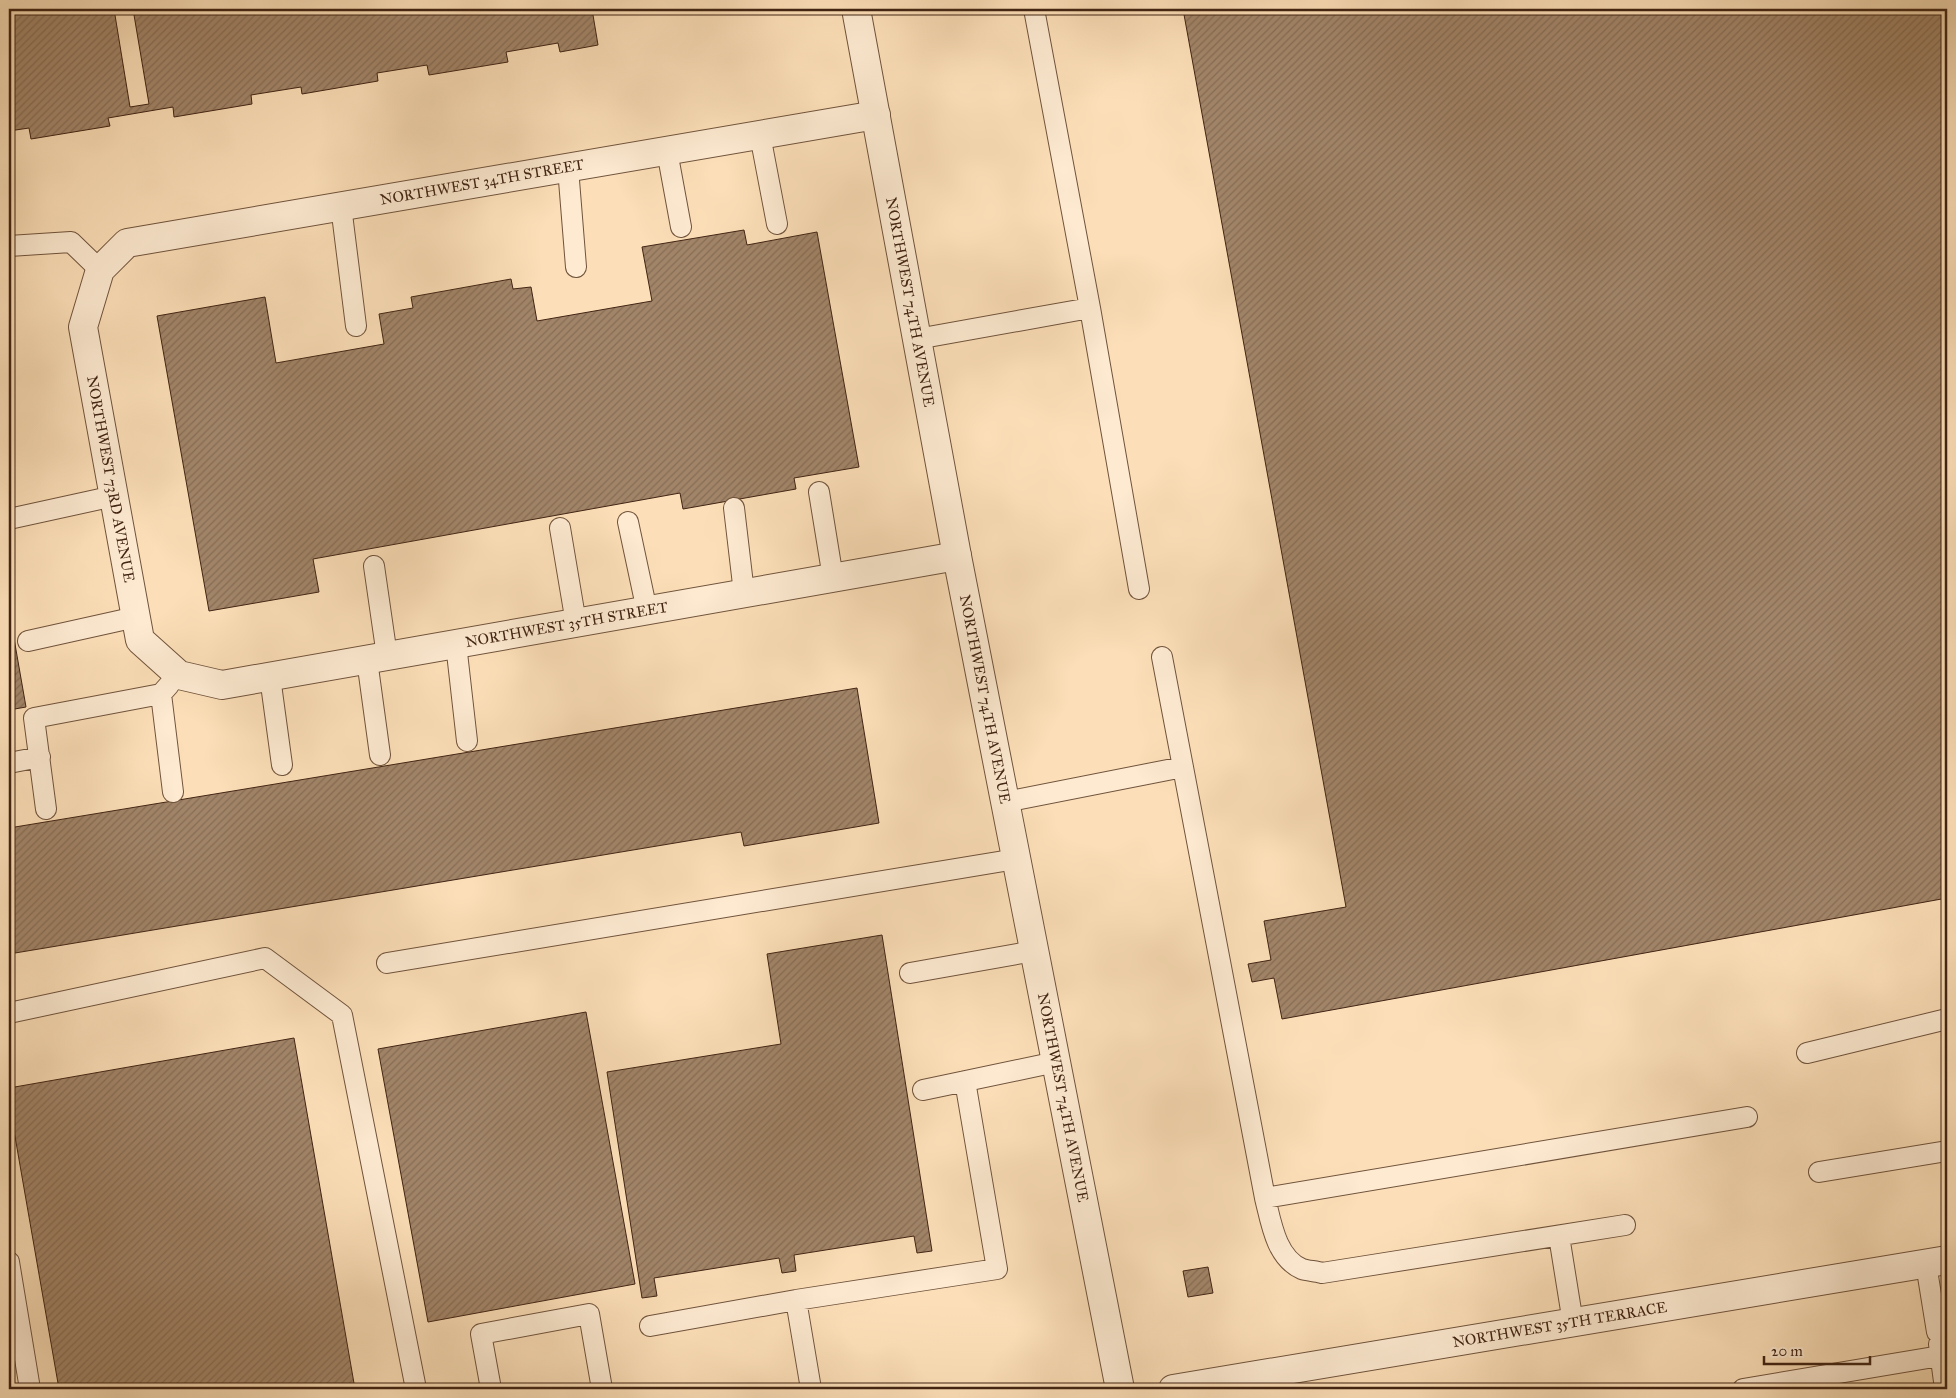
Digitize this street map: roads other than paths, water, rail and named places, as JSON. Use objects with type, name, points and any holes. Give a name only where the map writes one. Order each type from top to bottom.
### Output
[{"type":"street","name":"NORTHWEST 74TH AVENUE","points":[[856,9],[957,556],[1120,1389]]},
{"type":"street","name":"NORTHWEST 34TH STREET","points":[[100,270],[127,243],[876,115]]},
{"type":"street","name":"NORTHWEST 73RD AVENUE","points":[[100,270],[83,326],[140,640],[170,684]]},
{"type":"street","name":"NORTHWEST 35TH STREET","points":[[170,684],[222,685],[957,556]]},
{"type":"street","name":"NORTHWEST 35TH TERRACE","points":[[1173,1389],[1937,1262]]},
{"type":"lane","points":[[1034,9],[1090,308],[1139,589]]},
{"type":"lane","points":[[760,135],[777,224]]},
{"type":"lane","points":[[666,151],[681,226]]},
{"type":"lane","points":[[568,168],[576,268]]},
{"type":"lane","points":[[341,206],[356,326]]},
{"type":"lane","points":[[9,246],[71,242],[100,270]]},
{"type":"lane","points":[[917,339],[1090,308]]},
{"type":"lane","points":[[819,492],[833,578]]},
{"type":"lane","points":[[9,519],[114,496]]},
{"type":"lane","points":[[734,508],[744,594]]},
{"type":"lane","points":[[628,522],[647,611]]},
{"type":"lane","points":[[560,528],[576,623]]},
{"type":"lane","points":[[374,566],[380,755]]},
{"type":"lane","points":[[28,641],[136,617]]},
{"type":"lane","points":[[456,644],[467,741]]},
{"type":"lane","points":[[1162,657],[1265,1198],[1273,1230],[1286,1257],[1302,1269],[1322,1273],[1625,1225]]},
{"type":"lane","points":[[270,677],[282,765]]},
{"type":"lane","points":[[46,809],[34,718],[170,684],[173,792]]},
{"type":"lane","points":[[9,763],[40,758]]},
{"type":"lane","points":[[1005,802],[1183,767]]},
{"type":"lane","points":[[387,963],[1016,859]]},
{"type":"lane","points":[[910,973],[1034,951]]},
{"type":"lane","points":[[9,1013],[265,958],[342,1015],[416,1389]]},
{"type":"lane","points":[[1807,1053],[1947,1019]]},
{"type":"lane","points":[[922,1090],[1056,1062]]},
{"type":"lane","points":[[650,1326],[796,1300],[997,1269],[965,1081]]},
{"type":"lane","points":[[1265,1198],[1747,1117]]},
{"type":"lane","points":[[1819,1172],[1947,1151]]},
{"type":"lane","points":[[1559,1236],[1573,1323]]},
{"type":"lane","points":[[9,1262],[30,1389]]},
{"type":"lane","points":[[1937,1262],[1942,1332],[1940,1356],[1946,1389]]},
{"type":"lane","points":[[796,1300],[810,1389]]},
{"type":"lane","points":[[491,1389],[481,1334],[589,1314],[602,1389]]},
{"type":"lane","points":[[1743,1389],[1940,1356]]}]
